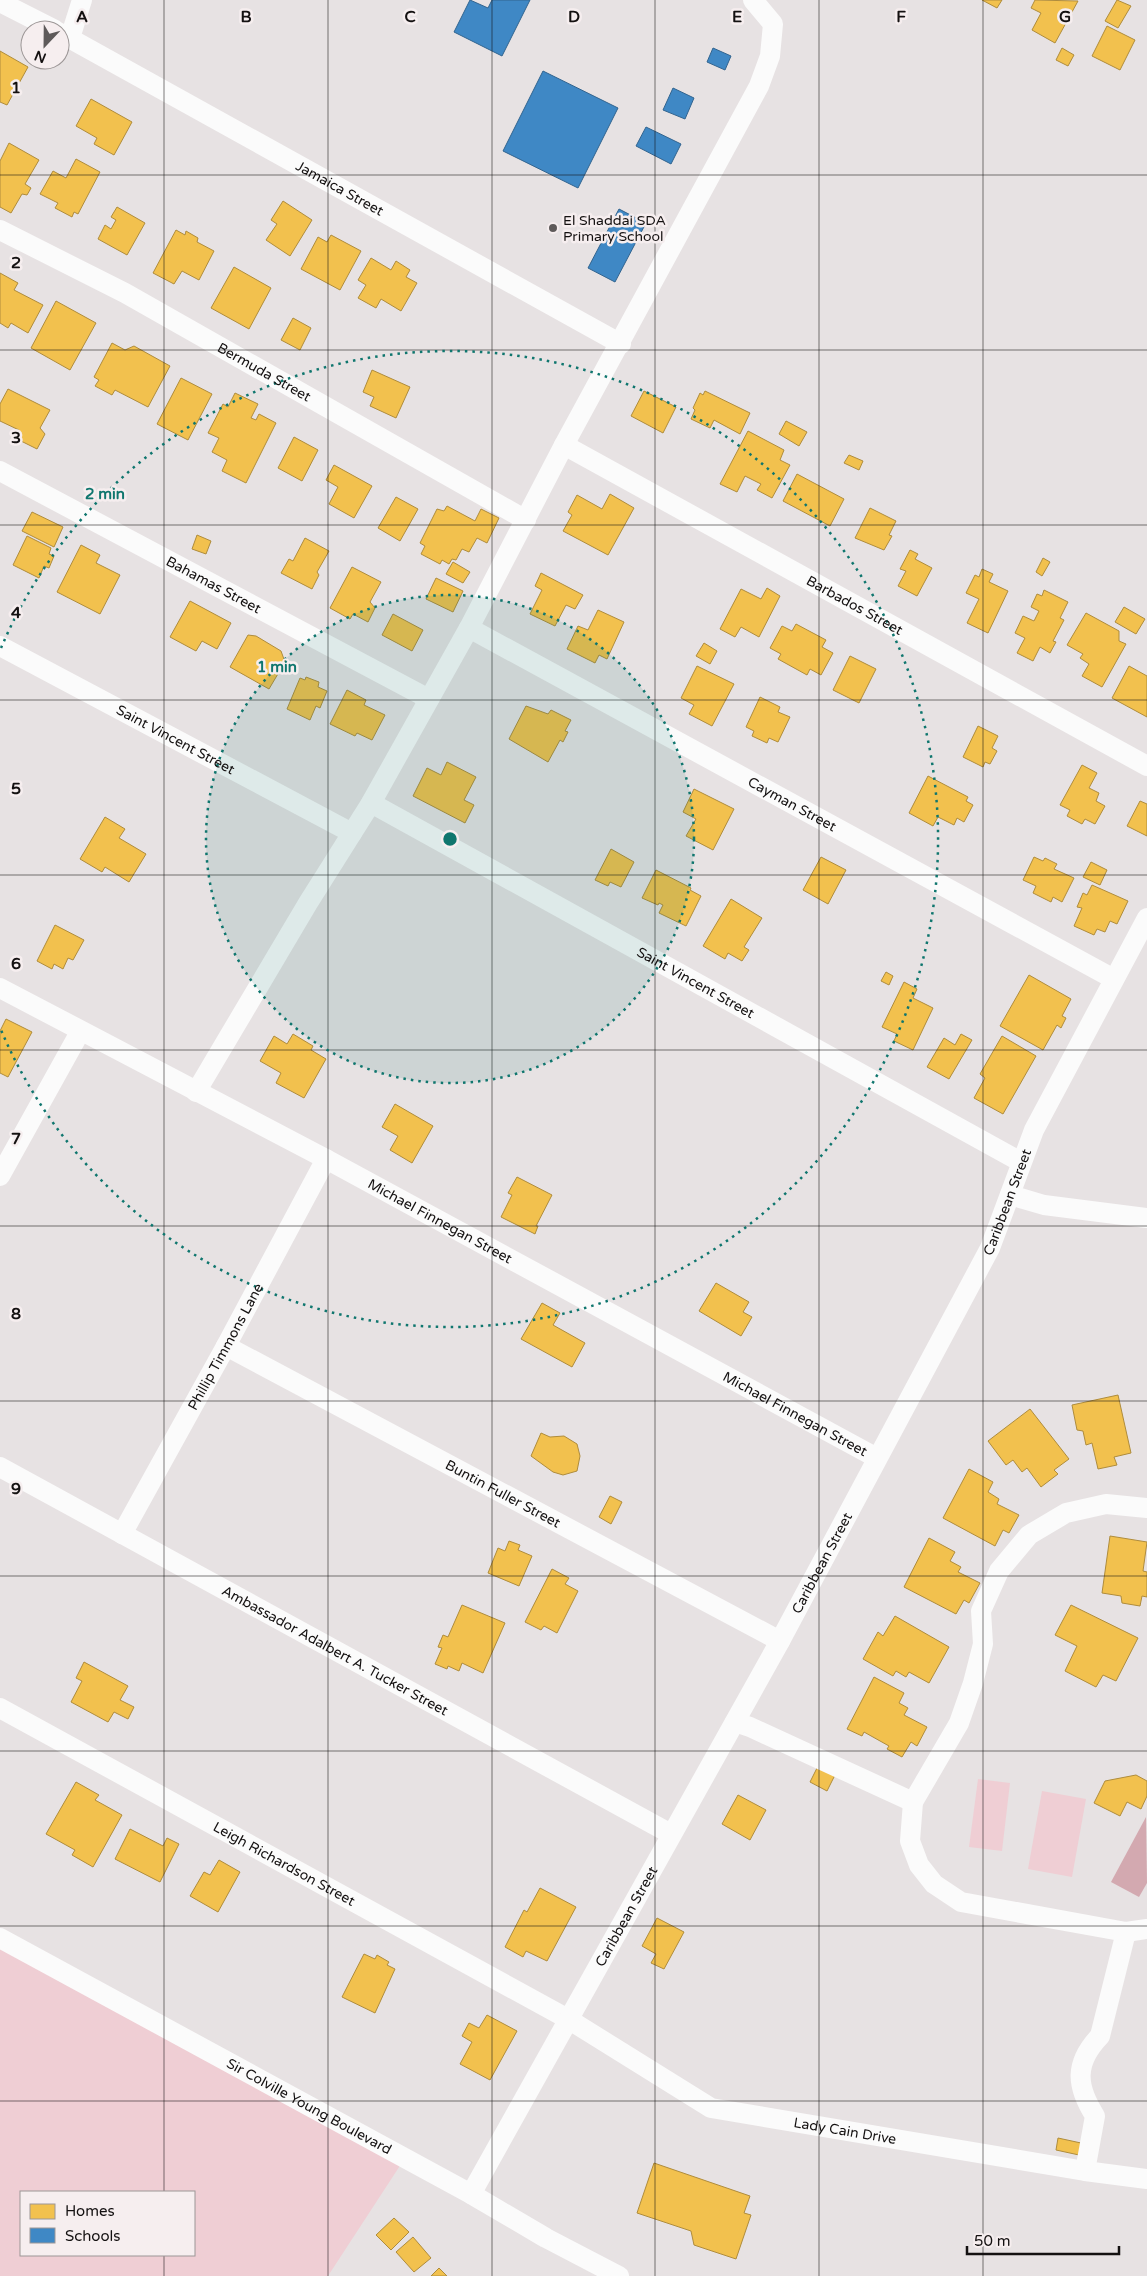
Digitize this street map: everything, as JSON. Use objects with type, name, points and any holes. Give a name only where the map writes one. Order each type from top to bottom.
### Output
[{"type":"street","points":[[69,20],[82,0]]},
{"type":"street","points":[[196,1092],[370,803],[469,628],[564,445],[759,86],[770,56],[773,24],[754,0]]},
{"type":"street","name":"Jamaica Street","points":[[0,2],[35,20]]},
{"type":"street","name":"Jamaica Street","points":[[70,38],[620,344]]},
{"type":"street","name":"Bermuda Street","points":[[0,230],[125,293],[526,520]]},
{"type":"street","name":"Barbados Street","points":[[564,445],[1147,766]]},
{"type":"street","name":"Bahamas Street","points":[[0,471],[429,699]]},
{"type":"street","name":"Cayman Street","points":[[469,628],[1114,979]]},
{"type":"street","name":"Saint Vincent Street","points":[[0,646],[352,833]]},
{"type":"street","name":"Saint Vincent Street","points":[[370,803],[1021,1162]]},
{"type":"street","name":"Caribbean Street","points":[[471,2194],[780,1641],[990,1248],[1034,1130],[1147,918]]},
{"type":"street","name":"Michael Finnegan Street","points":[[0,988],[80,1032],[326,1159],[877,1458]]},
{"type":"street","points":[[0,1176],[80,1032]]},
{"type":"street","name":"Phillip Timmons Lane","points":[[122,1534],[226,1346],[326,1159]]},
{"type":"street","points":[[1010,1195],[1044,1205],[1147,1218]]},
{"type":"street","name":"Buntin Fuller Street","points":[[226,1346],[780,1641]]},
{"type":"street","name":"Ambassador Adalbert A. Tucker Street","points":[[3,1475],[122,1534],[671,1834]]},
{"type":"street","points":[[1147,1508],[1106,1504],[1066,1513],[1029,1535],[999,1571],[981,1611],[983,1644],[974,1683],[959,1723],[913,1802],[910,1841],[919,1865],[934,1884],[961,1902],[1126,1932],[1147,1929]]},
{"type":"street","name":"Leigh Richardson Street","points":[[0,1708],[568,2019]]},
{"type":"street","points":[[735,1722],[750,1727],[913,1802]]},
{"type":"street","points":[[1086,2171],[1095,2116],[1084,2098],[1079,2076],[1088,2049],[1100,2036],[1126,1932]]},
{"type":"street","name":"Sir Colville Young Boulevard","points":[[0,1938],[471,2194],[546,2238],[619,2276]]},
{"type":"street","name":"Lady Cain Drive","points":[[568,2019],[710,2108],[1086,2171],[1147,2179]]},
{"type":"shaded area","points":[[978,1779],[1010,1783],[1002,1851],[969,1847]]},
{"type":"shaded area","points":[[1042,1791],[1086,1799],[1072,1877],[1028,1869]]},
{"type":"shaded area","points":[[1146,1817],[1147,1883],[1139,1897],[1111,1882]]},
{"type":"shaded area","points":[[0,1944],[405,2158],[328,2276],[0,2276]]},
{"type":"building: Homes","points":[[982,0],[1002,0],[997,8]]},
{"type":"building: Homes","points":[[1035,0],[1078,1],[1055,43],[1032,30],[1041,13],[1031,8]]},
{"type":"building: Homes","points":[[1117,0],[1131,6],[1118,28],[1105,21]]},
{"type":"building: Homes","points":[[1107,26],[1135,40],[1120,70],[1092,56]]},
{"type":"building: Homes","points":[[1062,48],[1074,55],[1068,66],[1056,60]]},
{"type":"building: Homes","points":[[0,51],[20,62],[20,70],[26,70],[7,105],[0,102]]},
{"type":"building: Homes","points":[[91,99],[132,122],[114,155],[94,144],[97,138],[76,126]]},
{"type":"building: Homes","points":[[9,143],[39,160],[25,184],[31,188],[27,195],[22,194],[11,213],[0,207],[0,161]]},
{"type":"building: Homes","points":[[76,159],[100,172],[78,214],[74,212],[72,217],[55,208],[58,203],[40,194],[53,171],[66,178]]},
{"type":"building: Homes","points":[[283,201],[312,220],[290,256],[266,240],[277,224],[271,220]]},
{"type":"building: Homes","points":[[117,207],[145,223],[127,255],[98,239],[105,225],[111,229],[116,220],[111,217]]},
{"type":"building: Homes","points":[[176,230],[185,235],[186,231],[198,238],[197,242],[214,251],[199,280],[182,271],[174,284],[153,273]]},
{"type":"building: Homes","points":[[331,235],[361,251],[340,290],[301,269],[318,237],[327,242]]},
{"type":"building: Homes","points":[[371,258],[391,270],[396,261],[410,270],[406,277],[417,283],[401,311],[381,299],[376,308],[358,298],[366,285],[358,280]]},
{"type":"building: Homes","points":[[234,267],[271,288],[249,329],[211,308]]},
{"type":"building: Homes","points":[[0,273],[18,283],[14,290],[43,305],[28,333],[11,323],[8,328],[0,323]]},
{"type":"building: Homes","points":[[56,301],[96,323],[70,370],[31,348]]},
{"type":"building: Homes","points":[[293,318],[311,328],[300,350],[281,340]]},
{"type":"building: Homes","points":[[112,343],[125,350],[134,346],[170,366],[148,407],[115,390],[112,395],[95,386],[99,380],[94,377]]},
{"type":"building: Homes","points":[[372,370],[410,387],[396,418],[370,406],[374,397],[363,392]]},
{"type":"building: Homes","points":[[181,378],[212,394],[188,440],[157,424]]},
{"type":"building: Homes","points":[[8,389],[50,410],[40,428],[45,434],[37,449],[15,438],[19,430],[0,421],[0,404]]},
{"type":"building: Homes","points":[[644,391],[676,407],[663,433],[631,416]]},
{"type":"building: Homes","points":[[705,391],[750,413],[740,434],[714,420],[710,428],[691,419],[695,410],[693,408],[700,393],[703,395]]},
{"type":"building: Homes","points":[[235,393],[258,404],[251,418],[256,420],[259,414],[276,423],[246,483],[222,471],[227,460],[212,452],[219,438],[208,433],[223,404],[228,407]]},
{"type":"building: Homes","points":[[786,421],[807,432],[799,446],[779,434]]},
{"type":"building: Homes","points":[[748,431],[784,450],[780,460],[790,465],[772,498],[757,490],[761,484],[745,476],[737,492],[720,484]]},
{"type":"building: Homes","points":[[294,437],[318,450],[302,481],[278,468]]},
{"type":"building: Homes","points":[[849,455],[863,461],[859,470],[844,463]]},
{"type":"building: Homes","points":[[334,465],[372,486],[354,518],[329,504],[338,487],[326,480]]},
{"type":"building: Homes","points":[[797,474],[844,499],[830,526],[783,501]]},
{"type":"building: Homes","points":[[610,494],[634,508],[608,555],[563,531],[572,515],[568,512],[577,495],[602,509]]},
{"type":"building: Homes","points":[[396,497],[418,509],[400,541],[378,528]]},
{"type":"building: Homes","points":[[447,506],[475,521],[481,509],[499,518],[487,543],[477,538],[469,552],[462,549],[456,560],[452,559],[449,564],[442,560],[440,564],[421,554],[425,546],[420,543],[437,509],[444,511]]},
{"type":"building: Homes","points":[[870,508],[896,521],[889,535],[892,536],[884,550],[855,538]]},
{"type":"building: Homes","points":[[32,512],[63,527],[54,547],[22,531]]},
{"type":"building: Homes","points":[[197,535],[211,541],[206,554],[192,549]]},
{"type":"building: Homes","points":[[27,536],[51,548],[49,554],[54,556],[49,568],[44,566],[39,578],[13,565]]},
{"type":"building: Homes","points":[[305,538],[329,551],[317,572],[319,575],[312,589],[281,573],[289,559],[293,561]]},
{"type":"building: Homes","points":[[81,545],[100,555],[96,563],[120,575],[100,614],[57,592]]},
{"type":"building: Homes","points":[[910,550],[918,554],[915,559],[932,568],[917,596],[898,586],[906,571],[900,569]]},
{"type":"building: Homes","points":[[1043,558],[1050,562],[1042,576],[1036,572]]},
{"type":"building: Homes","points":[[453,562],[470,572],[463,583],[446,574]]},
{"type":"building: Homes","points":[[352,567],[381,582],[370,602],[375,608],[368,622],[353,614],[350,619],[330,608]]},
{"type":"building: Homes","points":[[982,569],[993,574],[989,582],[1008,591],[988,633],[967,623],[979,599],[966,593],[975,575],[979,577]]},
{"type":"building: Homes","points":[[541,573],[583,595],[575,609],[566,605],[555,626],[530,614],[542,590],[535,586]]},
{"type":"building: Homes","points":[[436,578],[463,591],[453,612],[426,599]]},
{"type":"building: Homes","points":[[767,588],[780,596],[759,637],[741,627],[735,637],[720,629],[741,589],[761,599]]},
{"type":"building: Homes","points":[[1044,590],[1068,602],[1060,618],[1064,620],[1053,641],[1056,642],[1050,653],[1040,647],[1033,661],[1017,653],[1025,638],[1015,633],[1023,616],[1034,621],[1039,611],[1031,607],[1037,594],[1042,596]]},
{"type":"building: Homes","points":[[190,601],[231,623],[217,649],[202,641],[196,651],[170,637]]},
{"type":"building: Homes","points":[[1124,607],[1145,619],[1136,634],[1115,622]]},
{"type":"building: Homes","points":[[598,610],[624,622],[607,659],[599,655],[595,663],[567,649],[578,626],[588,630]]},
{"type":"building: Homes","points":[[1086,613],[1119,631],[1119,641],[1126,644],[1102,687],[1082,676],[1089,664],[1080,658],[1083,654],[1067,645]]},
{"type":"building: Homes","points":[[393,614],[423,630],[412,651],[382,635]]},
{"type":"building: Homes","points":[[796,624],[826,640],[822,647],[833,653],[821,675],[810,669],[807,675],[778,659],[781,654],[770,648],[782,626],[792,631]]},
{"type":"building: Homes","points":[[248,635],[256,636],[281,651],[285,662],[269,689],[230,667]]},
{"type":"building: Homes","points":[[704,643],[717,651],[710,664],[696,656]]},
{"type":"building: Homes","points":[[850,656],[876,669],[859,703],[833,690]]},
{"type":"building: Homes","points":[[697,666],[734,684],[712,726],[689,714],[694,705],[681,698]]},
{"type":"building: Homes","points":[[1129,666],[1147,676],[1147,717],[1112,698]]},
{"type":"building: Homes","points":[[306,677],[319,682],[318,687],[327,691],[320,708],[316,706],[310,720],[287,709],[300,678],[305,680]]},
{"type":"building: Homes","points":[[347,690],[366,700],[364,705],[385,715],[372,740],[357,733],[355,736],[330,724]]},
{"type":"building: Homes","points":[[760,697],[780,707],[778,712],[790,717],[778,742],[769,738],[767,743],[752,736],[754,731],[746,727]]},
{"type":"building: Homes","points":[[526,706],[548,714],[551,710],[571,720],[565,731],[568,732],[563,742],[560,740],[548,762],[509,739]]},
{"type":"building: Homes","points":[[978,726],[998,736],[992,748],[997,751],[990,764],[985,762],[983,767],[963,757]]},
{"type":"building: Homes","points":[[447,762],[476,777],[464,800],[474,805],[465,823],[413,796],[427,768],[441,775]]},
{"type":"building: Homes","points":[[1082,765],[1097,773],[1089,788],[1099,793],[1096,801],[1105,806],[1095,824],[1085,819],[1082,824],[1067,816],[1070,810],[1060,805]]},
{"type":"building: Homes","points":[[928,776],[968,797],[966,801],[973,805],[964,822],[957,818],[954,825],[938,817],[933,826],[909,813]]},
{"type":"building: Homes","points":[[694,789],[734,809],[713,850],[686,836],[696,819],[683,812]]},
{"type":"building: Homes","points":[[1140,801],[1147,804],[1147,836],[1127,826]]},
{"type":"building: Homes","points":[[105,817],[125,829],[119,838],[146,854],[129,882],[105,867],[102,872],[80,859]]},
{"type":"building: Homes","points":[[611,849],[634,862],[621,887],[610,882],[608,886],[595,880]]},
{"type":"building: Homes","points":[[821,857],[846,870],[828,904],[803,890]]},
{"type":"building: Homes","points":[[1034,857],[1043,861],[1045,858],[1057,864],[1054,869],[1074,878],[1062,902],[1053,897],[1051,902],[1033,893],[1036,886],[1023,880]]},
{"type":"building: Homes","points":[[1091,862],[1107,870],[1100,885],[1083,877]]},
{"type":"building: Homes","points":[[656,870],[691,888],[690,890],[701,896],[686,926],[659,913],[663,905],[659,903],[658,905],[642,898]]},
{"type":"building: Homes","points":[[1092,885],[1128,901],[1117,924],[1110,921],[1105,932],[1097,929],[1094,935],[1074,926],[1082,908],[1077,907],[1083,893],[1087,895]]},
{"type":"building: Homes","points":[[731,899],[762,918],[744,947],[749,950],[742,961],[728,953],[725,959],[703,946]]},
{"type":"building: Homes","points":[[55,925],[84,940],[73,960],[68,958],[63,969],[54,964],[52,969],[37,961]]},
{"type":"building: Homes","points":[[886,972],[893,976],[889,985],[881,981]]},
{"type":"building: Homes","points":[[1029,975],[1071,999],[1062,1016],[1066,1018],[1061,1028],[1057,1025],[1043,1050],[1000,1026]]},
{"type":"building: Homes","points":[[904,982],[917,989],[913,998],[933,1008],[913,1050],[894,1041],[897,1034],[882,1027]]},
{"type":"building: Homes","points":[[6,1019],[32,1032],[8,1077],[0,1073],[0,1031]]},
{"type":"building: Homes","points":[[293,1034],[313,1046],[311,1050],[326,1059],[304,1098],[276,1083],[281,1073],[260,1061],[274,1036],[287,1044]]},
{"type":"building: Homes","points":[[961,1034],[972,1040],[949,1079],[927,1067],[944,1038],[955,1045]]},
{"type":"building: Homes","points":[[1002,1036],[1036,1056],[1003,1114],[974,1098],[985,1078],[980,1074]]},
{"type":"building: Homes","points":[[395,1104],[433,1126],[412,1163],[390,1150],[398,1136],[382,1127]]},
{"type":"building: Homes","points":[[517,1177],[552,1195],[536,1226],[538,1226],[535,1234],[501,1217],[512,1195],[508,1193]]},
{"type":"building: Homes","points":[[716,1283],[749,1302],[743,1312],[752,1317],[741,1336],[699,1311]]},
{"type":"building: Homes","points":[[542,1303],[560,1313],[553,1325],[585,1343],[572,1367],[521,1339]]},
{"type":"building: Homes","points":[[1118,1395],[1131,1453],[1114,1457],[1117,1465],[1098,1469],[1092,1443],[1086,1445],[1083,1431],[1077,1430],[1072,1405]]},
{"type":"building: Homes","points":[[1030,1409],[1069,1459],[1054,1470],[1058,1474],[1041,1487],[1027,1468],[1022,1472],[1013,1460],[1006,1465],[988,1441]]},
{"type":"building: Homes","points":[[541,1433],[550,1437],[564,1436],[577,1444],[580,1456],[577,1471],[563,1475],[553,1472],[531,1456]]},
{"type":"building: Homes","points":[[969,1469],[993,1482],[988,1492],[999,1499],[997,1504],[1019,1515],[1009,1533],[1003,1530],[995,1546],[943,1518]]},
{"type":"building: Homes","points":[[610,1496],[622,1502],[611,1524],[599,1517]]},
{"type":"building: Homes","points":[[1110,1536],[1147,1542],[1143,1571],[1147,1572],[1147,1597],[1142,1596],[1140,1606],[1122,1603],[1121,1596],[1102,1593]]},
{"type":"building: Homes","points":[[929,1538],[955,1552],[950,1561],[961,1567],[958,1572],[980,1583],[969,1603],[964,1600],[956,1614],[904,1587]]},
{"type":"building: Homes","points":[[509,1541],[520,1545],[518,1550],[532,1556],[519,1586],[488,1573],[498,1548],[505,1551]]},
{"type":"building: Homes","points":[[552,1569],[569,1578],[565,1584],[578,1591],[557,1633],[544,1626],[541,1630],[525,1622]]},
{"type":"building: Homes","points":[[462,1605],[505,1623],[483,1673],[462,1663],[459,1671],[448,1666],[447,1669],[435,1664],[442,1648],[438,1647],[443,1635],[448,1637]]},
{"type":"building: Homes","points":[[1071,1605],[1138,1638],[1116,1681],[1103,1675],[1096,1687],[1065,1671],[1077,1646],[1055,1635]]},
{"type":"building: Homes","points":[[895,1616],[949,1647],[929,1683],[909,1672],[906,1677],[896,1671],[893,1676],[863,1659],[878,1632],[883,1636]]},
{"type":"building: Homes","points":[[84,1662],[128,1686],[120,1700],[134,1707],[128,1719],[114,1712],[108,1722],[71,1702],[82,1681],[76,1678]]},
{"type":"building: Homes","points":[[874,1677],[904,1693],[899,1703],[908,1708],[904,1715],[927,1727],[917,1746],[911,1742],[902,1757],[887,1749],[889,1746],[864,1732],[862,1736],[847,1729]]},
{"type":"building: Homes","points":[[818,1766],[835,1775],[827,1791],[810,1782]]},
{"type":"building: Homes","points":[[1136,1775],[1147,1781],[1147,1796],[1141,1809],[1127,1802],[1120,1816],[1094,1803],[1105,1781]]},
{"type":"building: Homes","points":[[76,1782],[99,1795],[95,1800],[122,1815],[93,1867],[72,1855],[75,1850],[46,1834]]},
{"type":"building: Homes","points":[[738,1795],[766,1810],[750,1840],[722,1824]]},
{"type":"building: Homes","points":[[130,1829],[163,1846],[167,1838],[179,1844],[160,1882],[115,1859]]},
{"type":"building: Homes","points":[[219,1860],[240,1872],[218,1912],[190,1896],[204,1872],[210,1875]]},
{"type":"building: Homes","points":[[540,1888],[576,1907],[547,1961],[526,1951],[523,1957],[505,1947],[524,1910],[527,1912]]},
{"type":"building: Homes","points":[[657,1918],[684,1932],[664,1969],[651,1963],[656,1954],[642,1946]]},
{"type":"building: Homes","points":[[364,1954],[375,1959],[377,1955],[389,1962],[387,1965],[395,1969],[375,2013],[342,1997]]},
{"type":"building: Homes","points":[[487,2015],[517,2031],[490,2080],[460,2064],[472,2042],[462,2036],[469,2023],[479,2028]]},
{"type":"building: Homes","points":[[1058,2138],[1081,2143],[1079,2155],[1056,2150]]},
{"type":"building: Homes","points":[[654,2163],[750,2196],[744,2213],[751,2215],[736,2259],[694,2245],[691,2231],[637,2213]]},
{"type":"building: Homes","points":[[394,2218],[409,2232],[391,2250],[376,2235]]},
{"type":"building: Homes","points":[[413,2237],[431,2258],[414,2272],[396,2252]]},
{"type":"building: Homes","points":[[439,2268],[447,2276],[431,2276]]},
{"type":"building: Schools","points":[[470,0],[488,8],[492,0],[530,0],[502,56],[454,32]]},
{"type":"building: Schools","points":[[713,48],[731,56],[725,70],[707,62]]},
{"type":"building: Schools","points":[[543,71],[618,108],[578,188],[503,151]]},
{"type":"building: Schools","points":[[673,88],[694,98],[685,119],[663,110]]},
{"type":"building: Schools","points":[[646,127],[681,144],[671,164],[636,146]]},
{"type":"building: Schools","points":[[619,209],[646,223],[615,282],[588,268]]},
{"type":"place","name":"El Shaddai SDA Primary School","points":[[553,228]]}]
